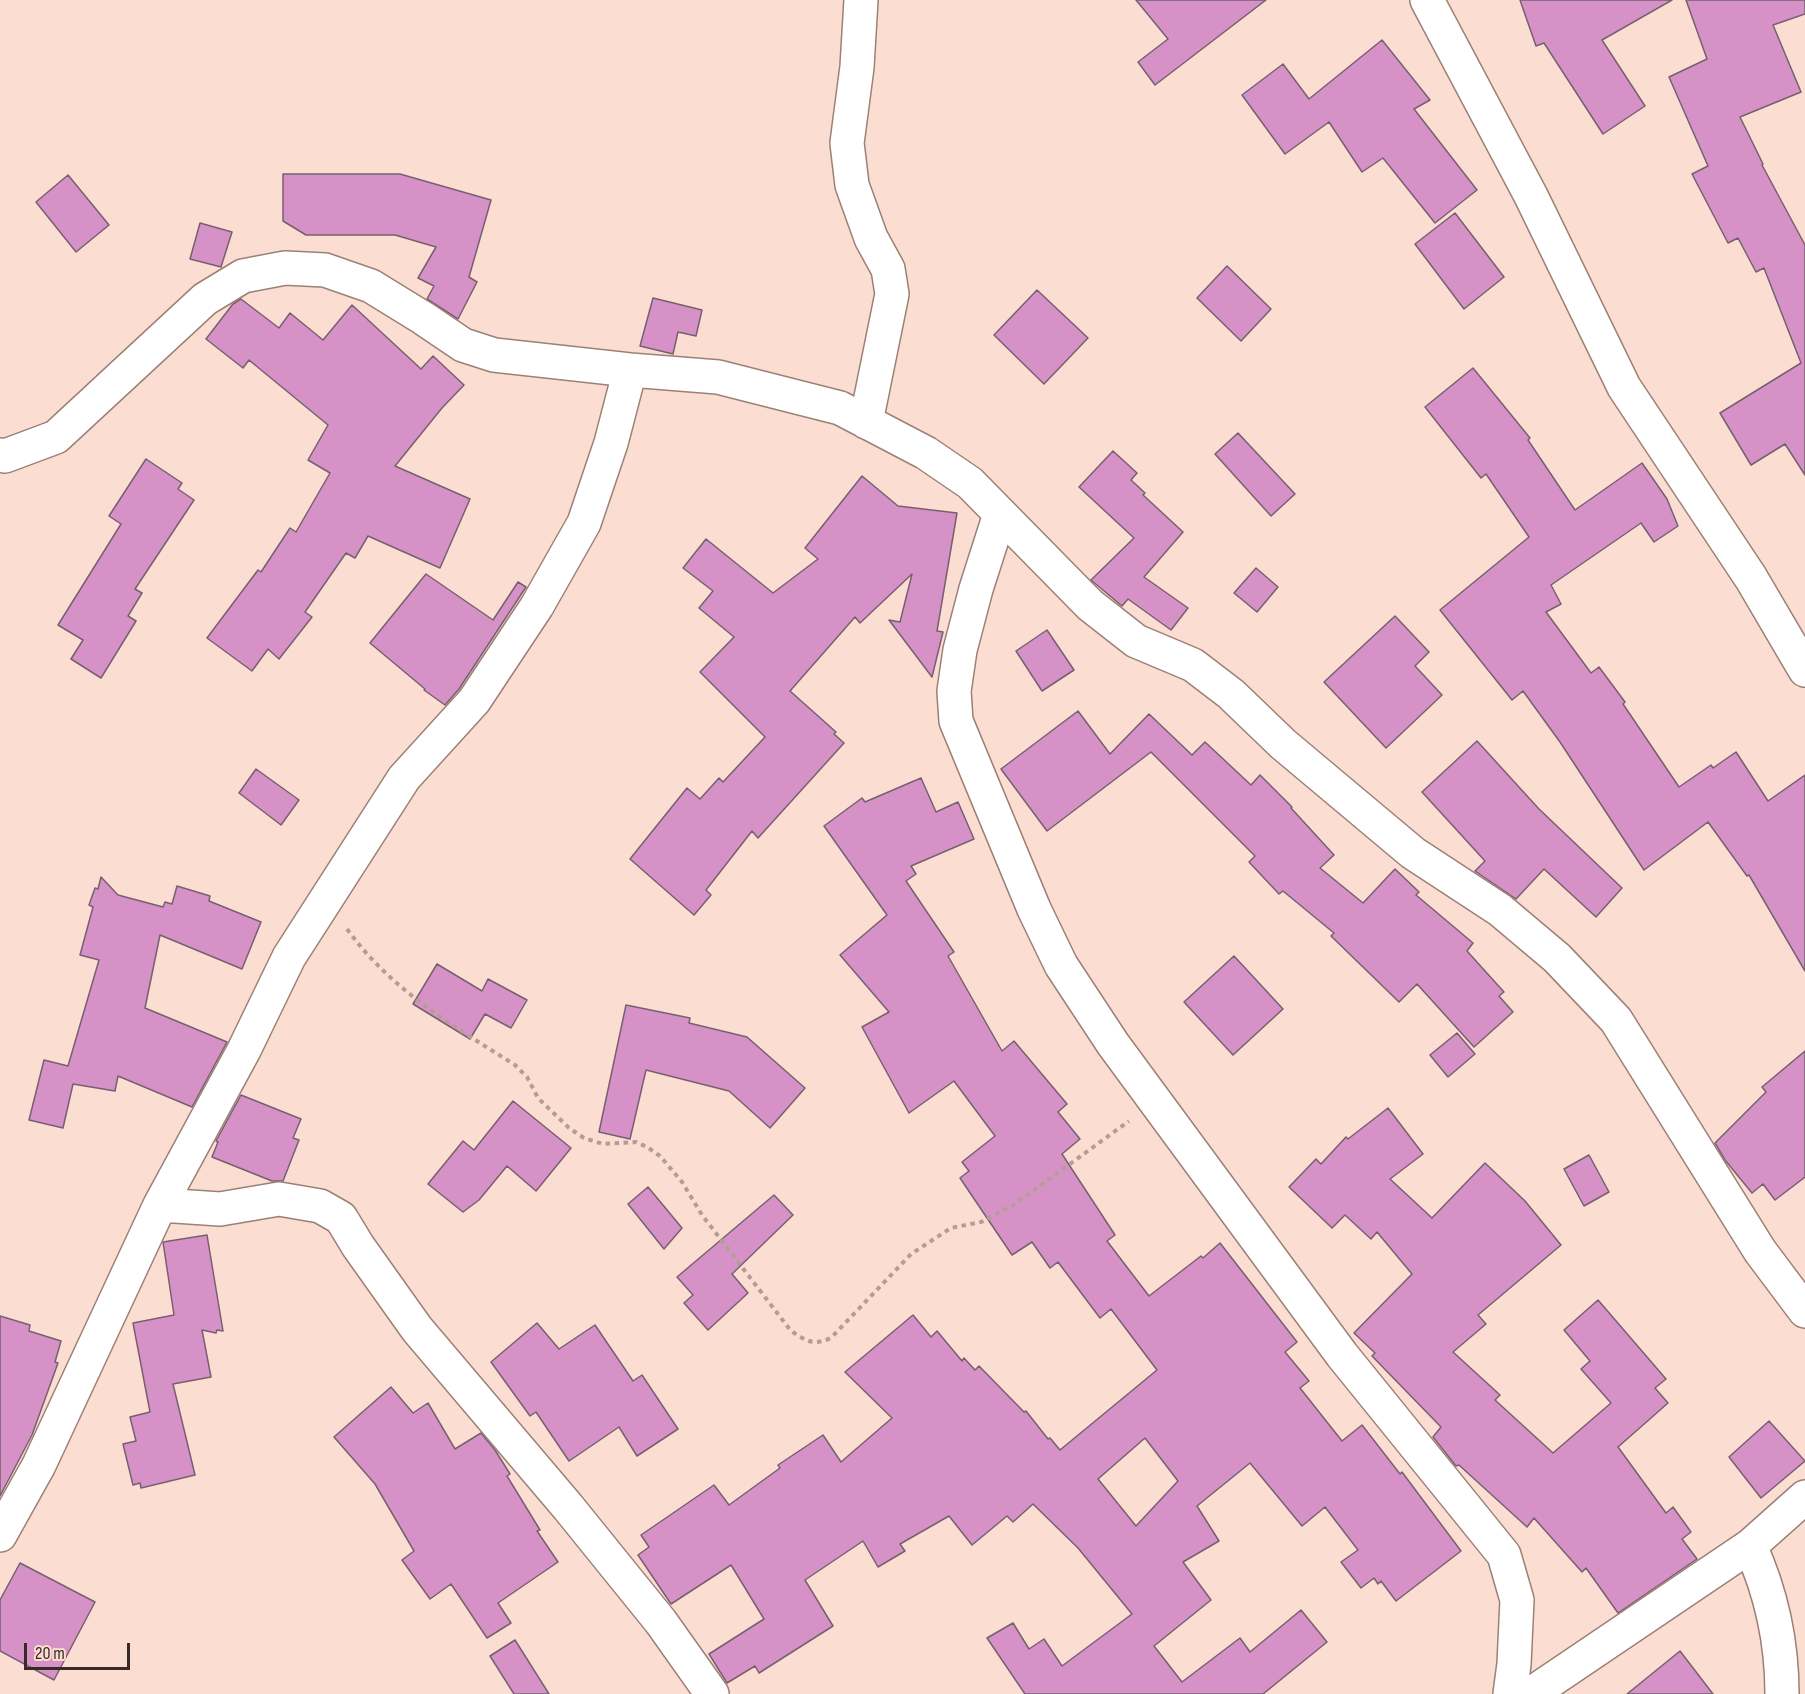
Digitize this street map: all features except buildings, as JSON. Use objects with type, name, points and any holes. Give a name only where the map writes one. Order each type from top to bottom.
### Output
[{"type":"street","points":[[861,0],[857,67],[847,143],[852,185],[871,238],[888,269],[892,294],[866,422]]},
{"type":"street","points":[[1427,0],[1531,196],[1624,387],[1751,578],[1805,670]]},
{"type":"street","points":[[0,455],[4,456],[56,437],[205,299],[243,276],[285,268],[325,270],[371,286],[463,345],[495,355],[718,377],[840,408],[926,453],[970,483],[1090,605],[1136,641],[1193,666],[1231,694],[1283,744],[1413,853],[1500,910],[1557,958],[1616,1020],[1760,1251],[1805,1311]]},
{"type":"street","points":[[0,1535],[39,1465],[160,1205],[244,1050],[289,957],[404,778],[474,701],[537,606],[585,524],[611,443],[630,370]]},
{"type":"street","points":[[1000,514],[960,650],[954,691],[956,721],[1034,909],[1061,965],[1113,1044],[1342,1355],[1504,1555],[1517,1600],[1510,1694]]},
{"type":"street","points":[[160,1205],[220,1209],[279,1199],[320,1206],[341,1218],[417,1329],[640,1595],[712,1694]]},
{"type":"street","points":[[1531,1694],[1750,1546],[1805,1497]]},
{"type":"street","points":[[1750,1546],[1763,1575],[1771,1603],[1782,1658],[1782,1694]]},
{"type":"path","points":[[326,899],[365,954],[417,1001],[514,1065],[527,1077],[538,1098],[569,1128],[584,1138],[603,1144],[636,1142],[647,1146],[660,1156],[682,1182],[702,1215],[791,1330],[808,1342],[820,1342],[831,1338],[911,1254],[951,1228],[981,1222],[1015,1204],[1156,1101]]}]
